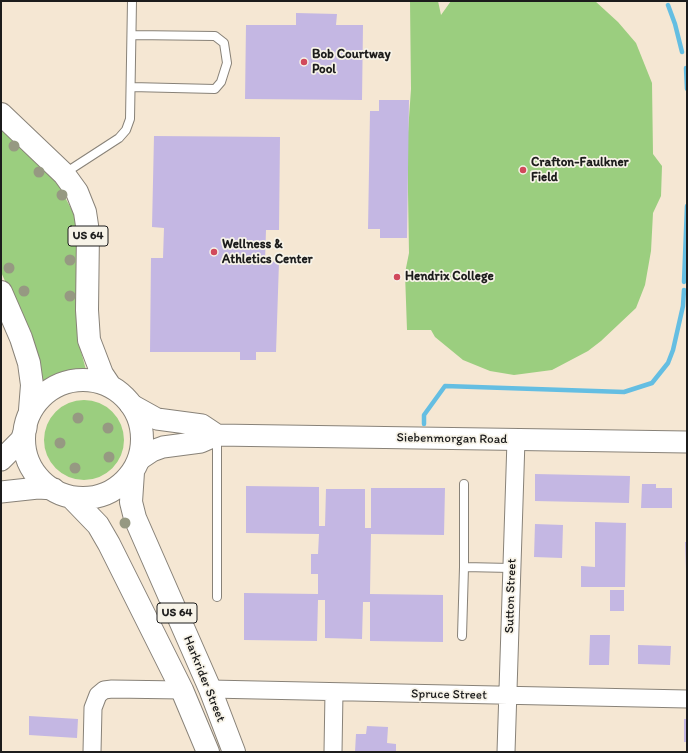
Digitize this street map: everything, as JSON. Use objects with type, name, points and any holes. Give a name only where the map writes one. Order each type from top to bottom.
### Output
[{"type":"main road","name":"US 64","points":[[1,114],[64,174],[77,192],[85,212],[88,232],[87,310],[89,340],[102,374],[110,386]]},
{"type":"main road","points":[[1,292],[21,338],[29,363],[32,385],[28,419],[26,448],[30,464],[40,479],[62,493],[102,495],[115,489],[137,466],[142,435],[138,418],[130,404],[110,386],[99,381],[70,382],[49,390],[40,397],[28,419]]},
{"type":"main road","name":"Harkrider Street","points":[[137,466],[131,502],[135,518],[210,689],[234,752]]},
{"type":"main road","name":"Harkrider Street","points":[[62,493],[98,525],[110,544],[182,690],[208,752]]},
{"type":"street","points":[[130,404],[157,418],[202,425],[217,435]]},
{"type":"street","points":[[1,460],[21,440],[28,419]]},
{"type":"street","name":"Siebenmorgan Road","points":[[137,466],[152,451],[163,447],[201,442],[217,435],[687,442]]},
{"type":"street","name":"Sutton Street","points":[[506,752],[516,440]]},
{"type":"street","points":[[1,492],[38,488],[62,493]]},
{"type":"street","name":"Spruce Street","points":[[210,689],[507,697],[687,699]]},
{"type":"street","points":[[92,752],[92,708],[98,695],[104,690],[182,690]]},
{"type":"street","points":[[333,752],[334,692]]},
{"type":"lane","points":[[64,174],[119,138],[126,130],[130,119],[132,1]]},
{"type":"lane","points":[[131,87],[215,88],[221,82],[227,63],[224,43],[215,36],[132,36]]},
{"type":"lane","points":[[217,435],[217,597]]},
{"type":"lane","points":[[462,636],[464,484]]},
{"type":"lane","points":[[464,567],[511,568]]},
{"type":"green space","points":[[410,1],[438,1],[441,15],[451,1],[595,1],[618,22],[636,43],[652,83],[653,154],[662,166],[661,196],[653,213],[651,251],[645,285],[636,308],[601,341],[588,351],[552,370],[514,375],[490,371],[463,360],[435,337],[431,330],[407,330],[405,273],[409,253],[408,132],[411,89]]},
{"type":"green space","points":[[1,129],[49,174],[59,186],[74,214],[77,230],[78,340],[86,370],[64,372],[43,381],[37,354],[1,272]]},
{"type":"green space","points":[[84,400],[99,403],[112,412],[121,425],[124,440],[121,455],[112,468],[99,477],[84,480],[69,477],[56,468],[47,455],[44,440],[47,425],[56,412],[69,403]]},
{"type":"building","name":"Bob Courtway Pool","points":[[296,13],[337,14],[336,25],[363,25],[362,100],[245,99],[246,25],[296,25]]},
{"type":"building","points":[[379,100],[409,100],[407,238],[380,238],[380,229],[368,229],[370,111],[379,111]]},
{"type":"building","name":"Wellness & Athletics Center","points":[[154,136],[280,137],[279,230],[266,230],[265,261],[279,262],[276,352],[256,352],[256,360],[240,360],[240,352],[150,352],[151,258],[163,258],[164,228],[152,227]]},
{"type":"building","points":[[535,474],[630,476],[629,503],[535,501]]},
{"type":"building","points":[[642,484],[656,484],[656,488],[672,488],[672,508],[641,508]]},
{"type":"building","points":[[246,486],[319,487],[319,526],[325,526],[326,489],[365,489],[365,528],[371,528],[371,488],[445,488],[444,535],[371,534],[370,594],[443,595],[443,642],[370,641],[370,602],[363,602],[362,639],[325,638],[325,600],[318,600],[317,641],[244,640],[244,593],[318,594],[318,574],[311,574],[311,554],[318,554],[319,534],[246,533]]},
{"type":"building","points":[[595,522],[626,523],[625,587],[581,587],[581,566],[595,567]]},
{"type":"building","points":[[535,524],[563,525],[562,558],[534,557]]},
{"type":"building","points":[[685,542],[687,542],[687,570],[686,570]]},
{"type":"building","points":[[610,590],[624,590],[624,611],[610,611]]},
{"type":"building","points":[[590,635],[610,635],[609,665],[589,665]]},
{"type":"building","points":[[638,645],[671,646],[670,665],[638,664]]},
{"type":"building","points":[[29,716],[78,719],[77,738],[29,735]]},
{"type":"building","points":[[684,719],[687,719],[687,742],[684,742]]},
{"type":"building","points":[[367,726],[388,727],[387,743],[396,744],[396,752],[355,752],[356,734],[366,734]]},
{"type":"waterway","points":[[668,5],[675,24],[682,52]]},
{"type":"waterway","points":[[686,68],[687,89]]},
{"type":"waterway","points":[[684,282],[687,206]]},
{"type":"waterway","points":[[424,424],[424,415],[445,386],[624,392],[652,383],[668,363],[673,350],[683,306],[684,290]]},
{"type":"place","name":"Bob Courtway Pool","points":[[304,62]]},
{"type":"place","name":"Crafton-Faulkner Field","points":[[523,170]]},
{"type":"place","name":"Wellness & Athletics Center","points":[[214,252]]},
{"type":"place","name":"Hendrix College","points":[[397,277]]}]
